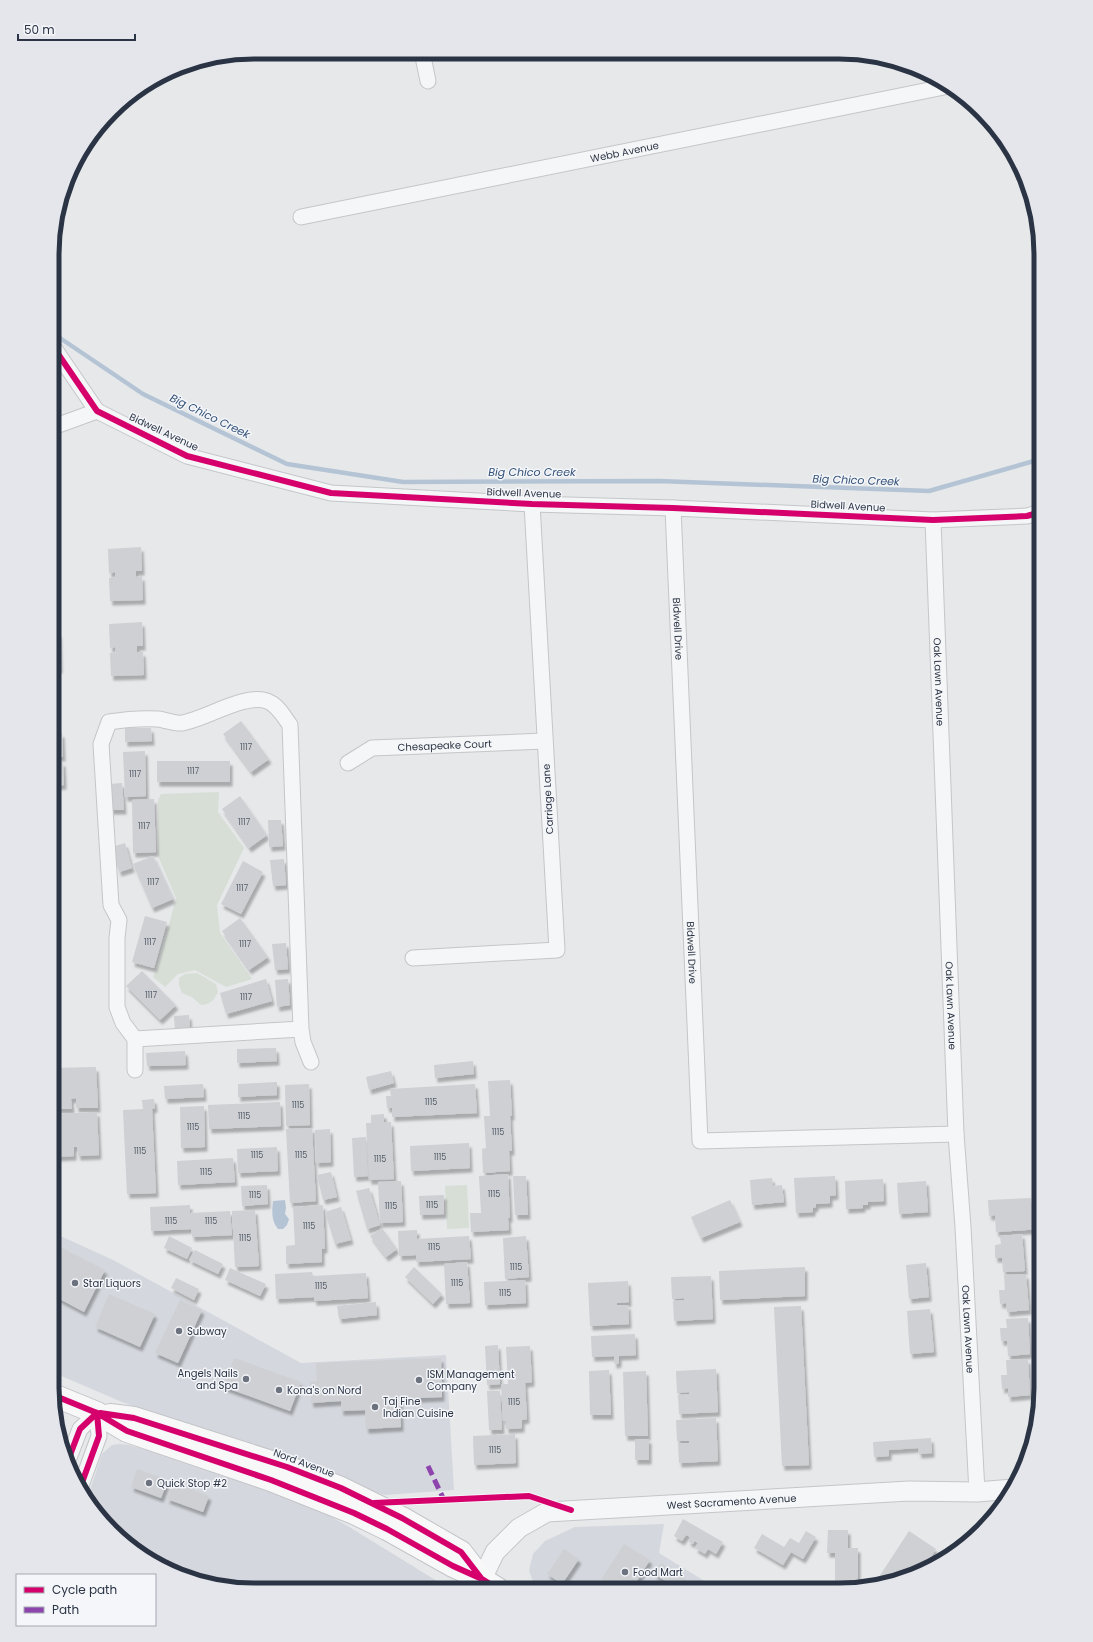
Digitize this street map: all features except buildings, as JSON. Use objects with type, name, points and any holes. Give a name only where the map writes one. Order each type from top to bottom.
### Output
[{"type":"main road","name":"Nord Avenue","points":[[59,1398],[96,1413],[134,1418],[287,1467],[342,1488],[402,1518],[461,1552],[489,1583]]},
{"type":"street","points":[[423,59],[428,81]]},
{"type":"street","name":"Webb Avenue","points":[[301,217],[940,88]]},
{"type":"street","name":"Bidwell Avenue","points":[[59,355],[97,411],[187,456],[332,493],[532,504],[673,508],[933,520],[1027,516],[1034,514]]},
{"type":"street","points":[[59,425],[97,411]]},
{"type":"street","name":"Carriage Lane","points":[[413,958],[557,950],[532,504]]},
{"type":"street","name":"Bidwell Drive","points":[[673,508],[700,1141],[956,1134]]},
{"type":"street","name":"Oak Lawn Avenue","points":[[933,520],[956,1134],[963,1228],[977,1492]]},
{"type":"street","points":[[135,1070],[135,1039],[123,1023],[117,1008],[117,938],[119,920],[111,905],[101,744],[109,722],[134,718],[161,719],[180,723],[194,720],[249,699],[267,701],[279,709],[290,725],[301,1029],[303,1042],[311,1062]]},
{"type":"street","name":"Chesapeake Court","points":[[348,763],[372,748],[545,741]]},
{"type":"street","points":[[135,1039],[301,1029]]},
{"type":"street","points":[[70,1454],[80,1429],[96,1413]]},
{"type":"street","points":[[83,1481],[99,1436],[96,1413]]},
{"type":"street","name":"West Sacramento Avenue","points":[[490,1583],[495,1552],[519,1528],[547,1512],[909,1491],[977,1492],[1005,1490]]},
{"type":"shaded area","points":[[219,792],[218,812],[244,848],[217,905],[220,933],[252,979],[226,987],[195,970],[178,974],[165,987],[153,977],[158,967],[176,898],[158,856],[158,800],[161,794]]},
{"type":"shaded area","points":[[197,973],[216,984],[218,992],[213,1000],[207,1004],[201,1005],[192,997],[182,993],[179,985],[179,978],[185,974]]},
{"type":"shaded area","points":[[467,1185],[469,1228],[447,1229],[445,1186]]},
{"type":"shaded area","points":[[59,1235],[113,1260],[301,1363],[446,1355],[454,1490],[384,1495],[122,1402],[59,1375]]},
{"type":"shaded area","points":[[112,1445],[129,1445],[176,1458],[306,1503],[346,1525],[440,1583],[241,1583],[191,1573],[179,1568],[156,1557],[125,1535],[107,1517],[89,1492],[102,1454]]},
{"type":"shaded area","points":[[664,1524],[659,1553],[708,1583],[533,1582],[529,1570],[533,1554],[545,1541],[575,1527]]},
{"type":"water","points":[[285,1200],[285,1214],[289,1219],[287,1225],[283,1229],[278,1229],[273,1219],[273,1201]]},
{"type":"waterway","name":"Big Chico Creek","points":[[59,337],[143,394],[287,464],[403,482],[659,481],[929,491],[1034,461]]},
{"type":"marked path","points":[[428,1466],[444,1500]]},
{"type":"cycle path","points":[[59,355],[97,411],[187,456],[331,493],[532,504],[673,508],[933,520],[1027,516],[1034,514]]},
{"type":"cycle path","points":[[59,1397],[97,1413],[127,1431],[271,1480],[354,1513],[387,1529],[453,1566],[488,1583]]},
{"type":"cycle path","points":[[70,1454],[80,1429],[97,1413]]},
{"type":"cycle path","points":[[83,1481],[99,1436],[97,1413]]},
{"type":"cycle path","points":[[100,1413],[134,1418],[287,1467],[341,1488],[402,1518],[461,1552],[481,1578]]},
{"type":"cycle path","points":[[374,1503],[529,1496],[571,1510]]},
{"type":"place","name":"Star Liquors","points":[[75,1283]]},
{"type":"place","name":"Subway","points":[[179,1331]]},
{"type":"place","name":"Angels Nails and Spa","points":[[246,1379]]},
{"type":"place","name":"ISM Management Company","points":[[419,1380]]},
{"type":"place","name":"Kona's on Nord","points":[[279,1390]]},
{"type":"place","name":"Taj Fine Indian Cuisine","points":[[375,1407]]},
{"type":"place","name":"Quick Stop #2","points":[[149,1483]]},
{"type":"place","name":"Food Mart","points":[[625,1572]]}]
